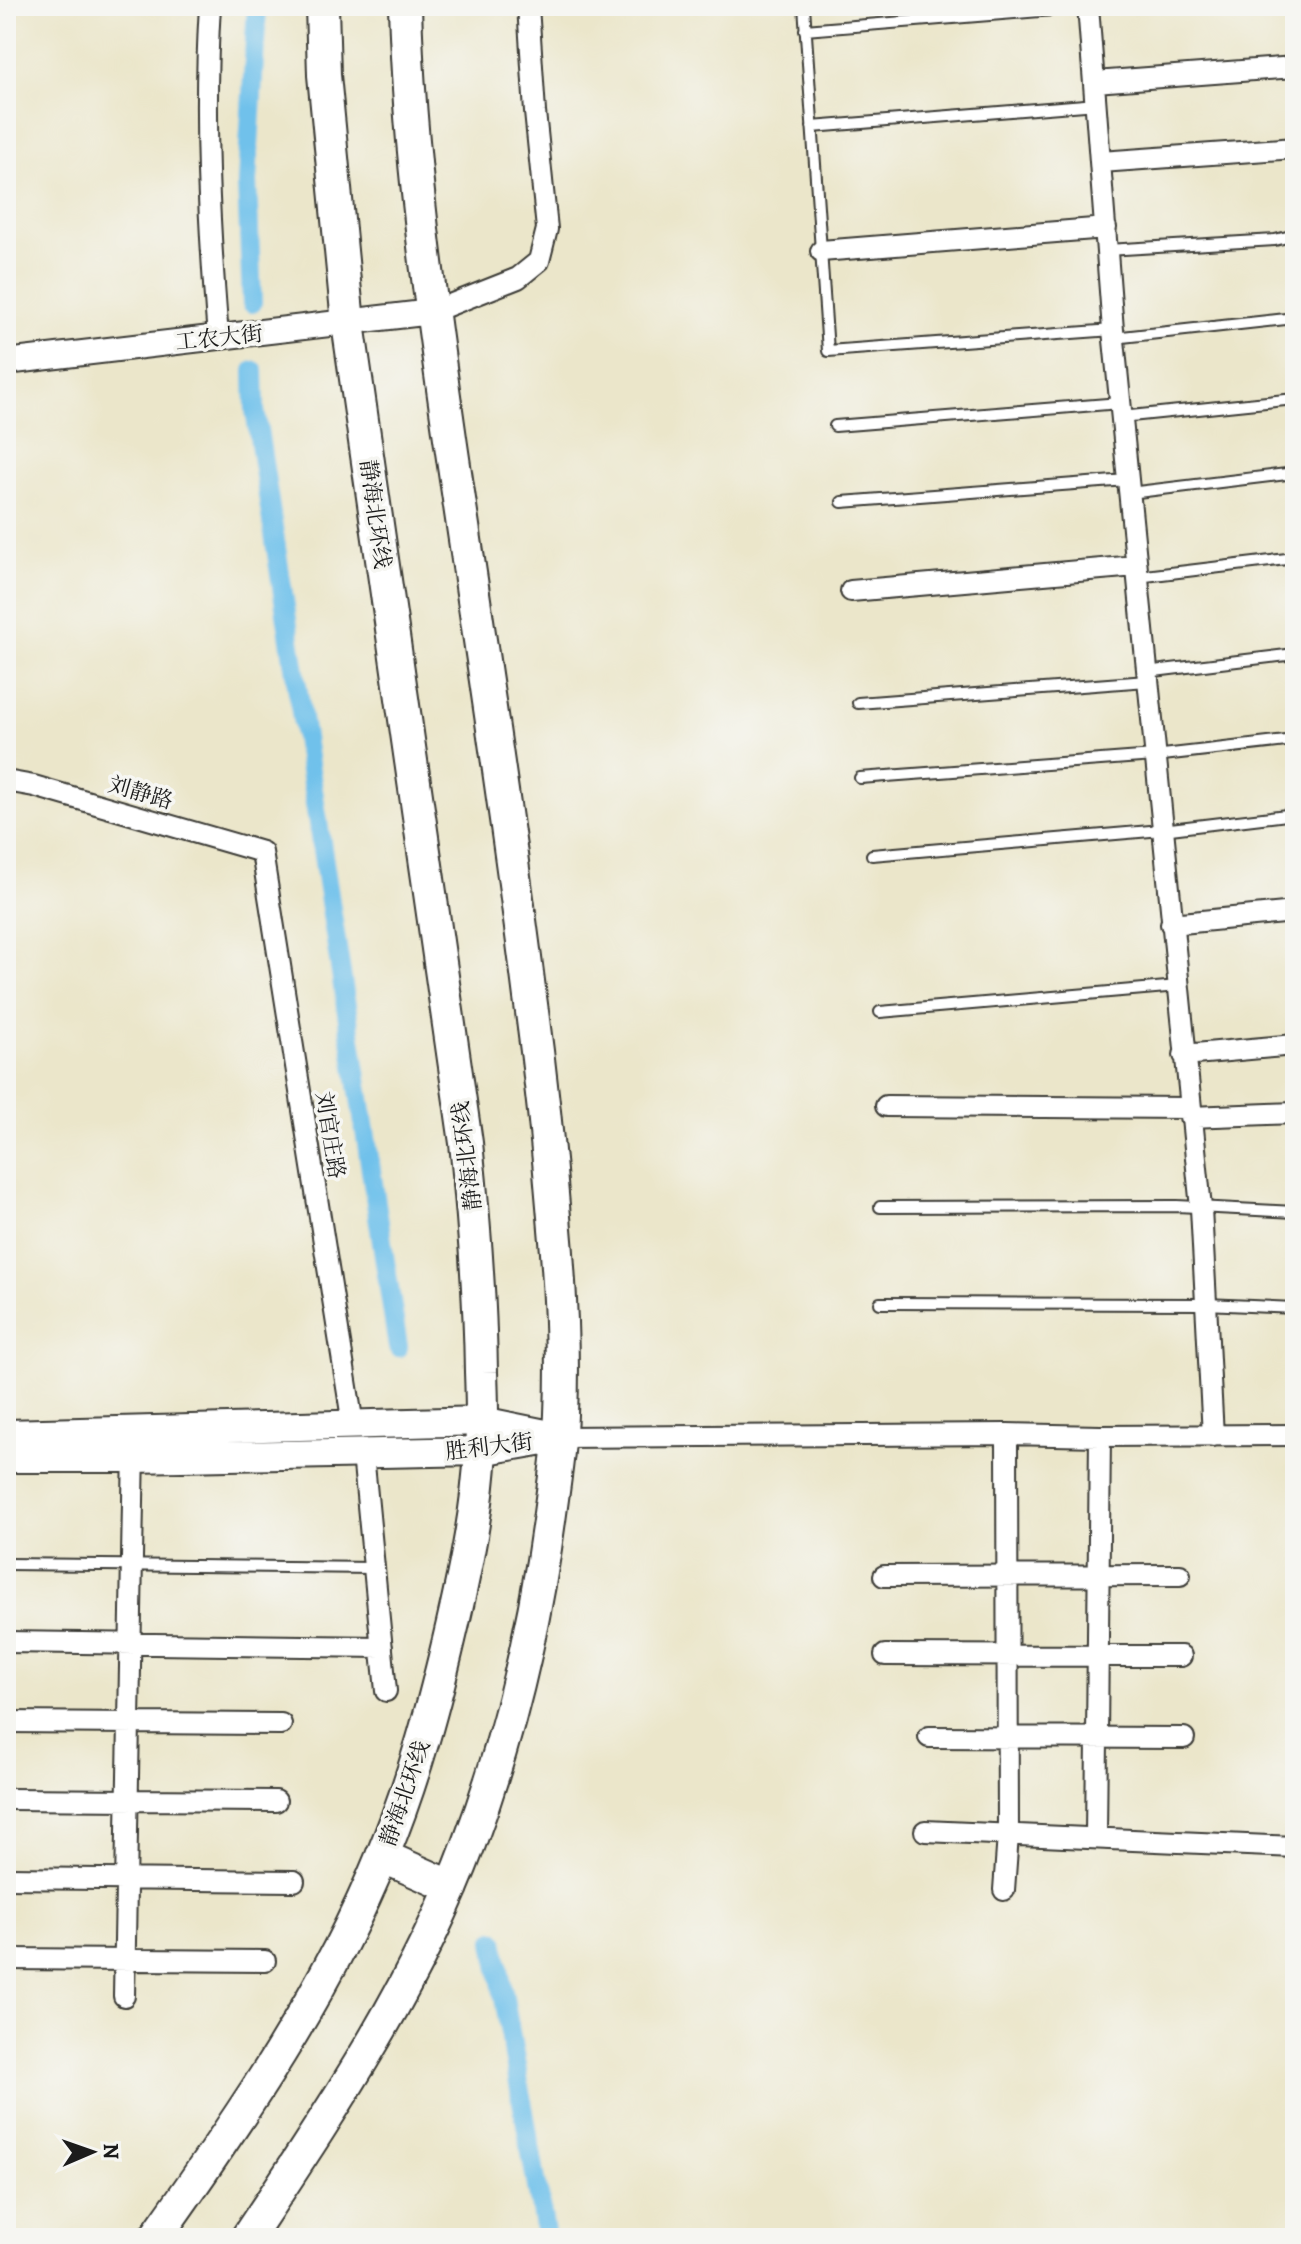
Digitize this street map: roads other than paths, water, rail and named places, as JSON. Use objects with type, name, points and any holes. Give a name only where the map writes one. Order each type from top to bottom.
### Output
[{"type":"highway","name":"静海北环线","points":[[155,2238],[225,2139],[290,2036],[382,1856],[415,1768],[442,1670],[467,1558],[482,1436],[476,1238],[466,1143],[348,323],[324,75],[322,6]]},
{"type":"highway","points":[[247,2238],[366,2055],[422,1952],[452,1887],[507,1732],[519,1682],[541,1579],[560,1437],[562,1388],[558,1267],[542,1087],[423,253],[406,57],[405,6]]},
{"type":"highway","points":[[382,1856],[452,1887]]},
{"type":"main road","name":"胜利大街","points":[[6,1458],[353,1425],[482,1436],[560,1437]]},
{"type":"main road","name":"胜利大街","points":[[6,1434],[134,1445],[363,1454],[482,1436]]},
{"type":"street","points":[[210,6],[206,69],[208,175],[218,337]]},
{"type":"street","points":[[432,312],[518,278],[539,261],[547,229],[528,6]]},
{"type":"street","points":[[1088,7],[1120,410],[1201,1208],[1213,1436]]},
{"type":"street","points":[[1095,82],[1295,67]]},
{"type":"street","points":[[1101,162],[1295,148]]},
{"type":"street","points":[[821,251],[1106,228]]},
{"type":"street","name":"工农大街","points":[[6,362],[432,312]]},
{"type":"street","points":[[851,591],[1136,572]]},
{"type":"street","name":"刘静路","points":[[6,781],[34,786],[262,852]]},
{"type":"street","name":"刘官庄路","points":[[262,852],[353,1425]]},
{"type":"street","points":[[1171,924],[1295,912]]},
{"type":"street","points":[[1184,1055],[1295,1045]]},
{"type":"street","points":[[886,1106],[1295,1113]]},
{"type":"street","points":[[1004,1890],[1008,1835],[1007,1434]]},
{"type":"street","points":[[560,1437],[1295,1435]]},
{"type":"street","points":[[1096,1837],[1100,1436]]},
{"type":"street","points":[[124,1996],[134,1445]]},
{"type":"street","points":[[363,1454],[386,1691]]},
{"type":"street","points":[[884,1576],[1180,1575]]},
{"type":"street","points":[[6,1642],[382,1647]]},
{"type":"street","points":[[885,1655],[1181,1656]]},
{"type":"street","points":[[6,1722],[281,1724]]},
{"type":"street","points":[[929,1737],[1184,1738]]},
{"type":"street","points":[[6,1799],[276,1801]]},
{"type":"street","points":[[925,1831],[1295,1847]]},
{"type":"street","points":[[6,1878],[294,1881]]},
{"type":"street","points":[[6,1959],[265,1961]]},
{"type":"lane","points":[[804,6],[828,351],[1113,334],[1295,318]]},
{"type":"lane","points":[[805,30],[1088,7]]},
{"type":"lane","points":[[812,127],[1097,104]]},
{"type":"lane","points":[[1107,250],[1275,240],[1295,235]]},
{"type":"lane","points":[[835,426],[1295,399]]},
{"type":"lane","points":[[842,502],[1295,473]]},
{"type":"lane","points":[[1136,572],[1295,558]]},
{"type":"lane","points":[[858,703],[1147,677],[1295,654]]},
{"type":"lane","points":[[860,778],[1154,756],[1295,740]]},
{"type":"lane","points":[[872,855],[1162,830],[1295,814]]},
{"type":"lane","points":[[880,1012],[1178,986]]},
{"type":"lane","points":[[880,1207],[1177,1206],[1295,1212]]},
{"type":"lane","points":[[880,1303],[1206,1304],[1295,1308]]},
{"type":"lane","points":[[6,1564],[374,1568]]},
{"type":"waterway","points":[[252,303],[247,182],[257,6]]},
{"type":"waterway","points":[[254,371],[255,410],[398,1347]]},
{"type":"waterway","points":[[494,1941],[546,2238]]}]
